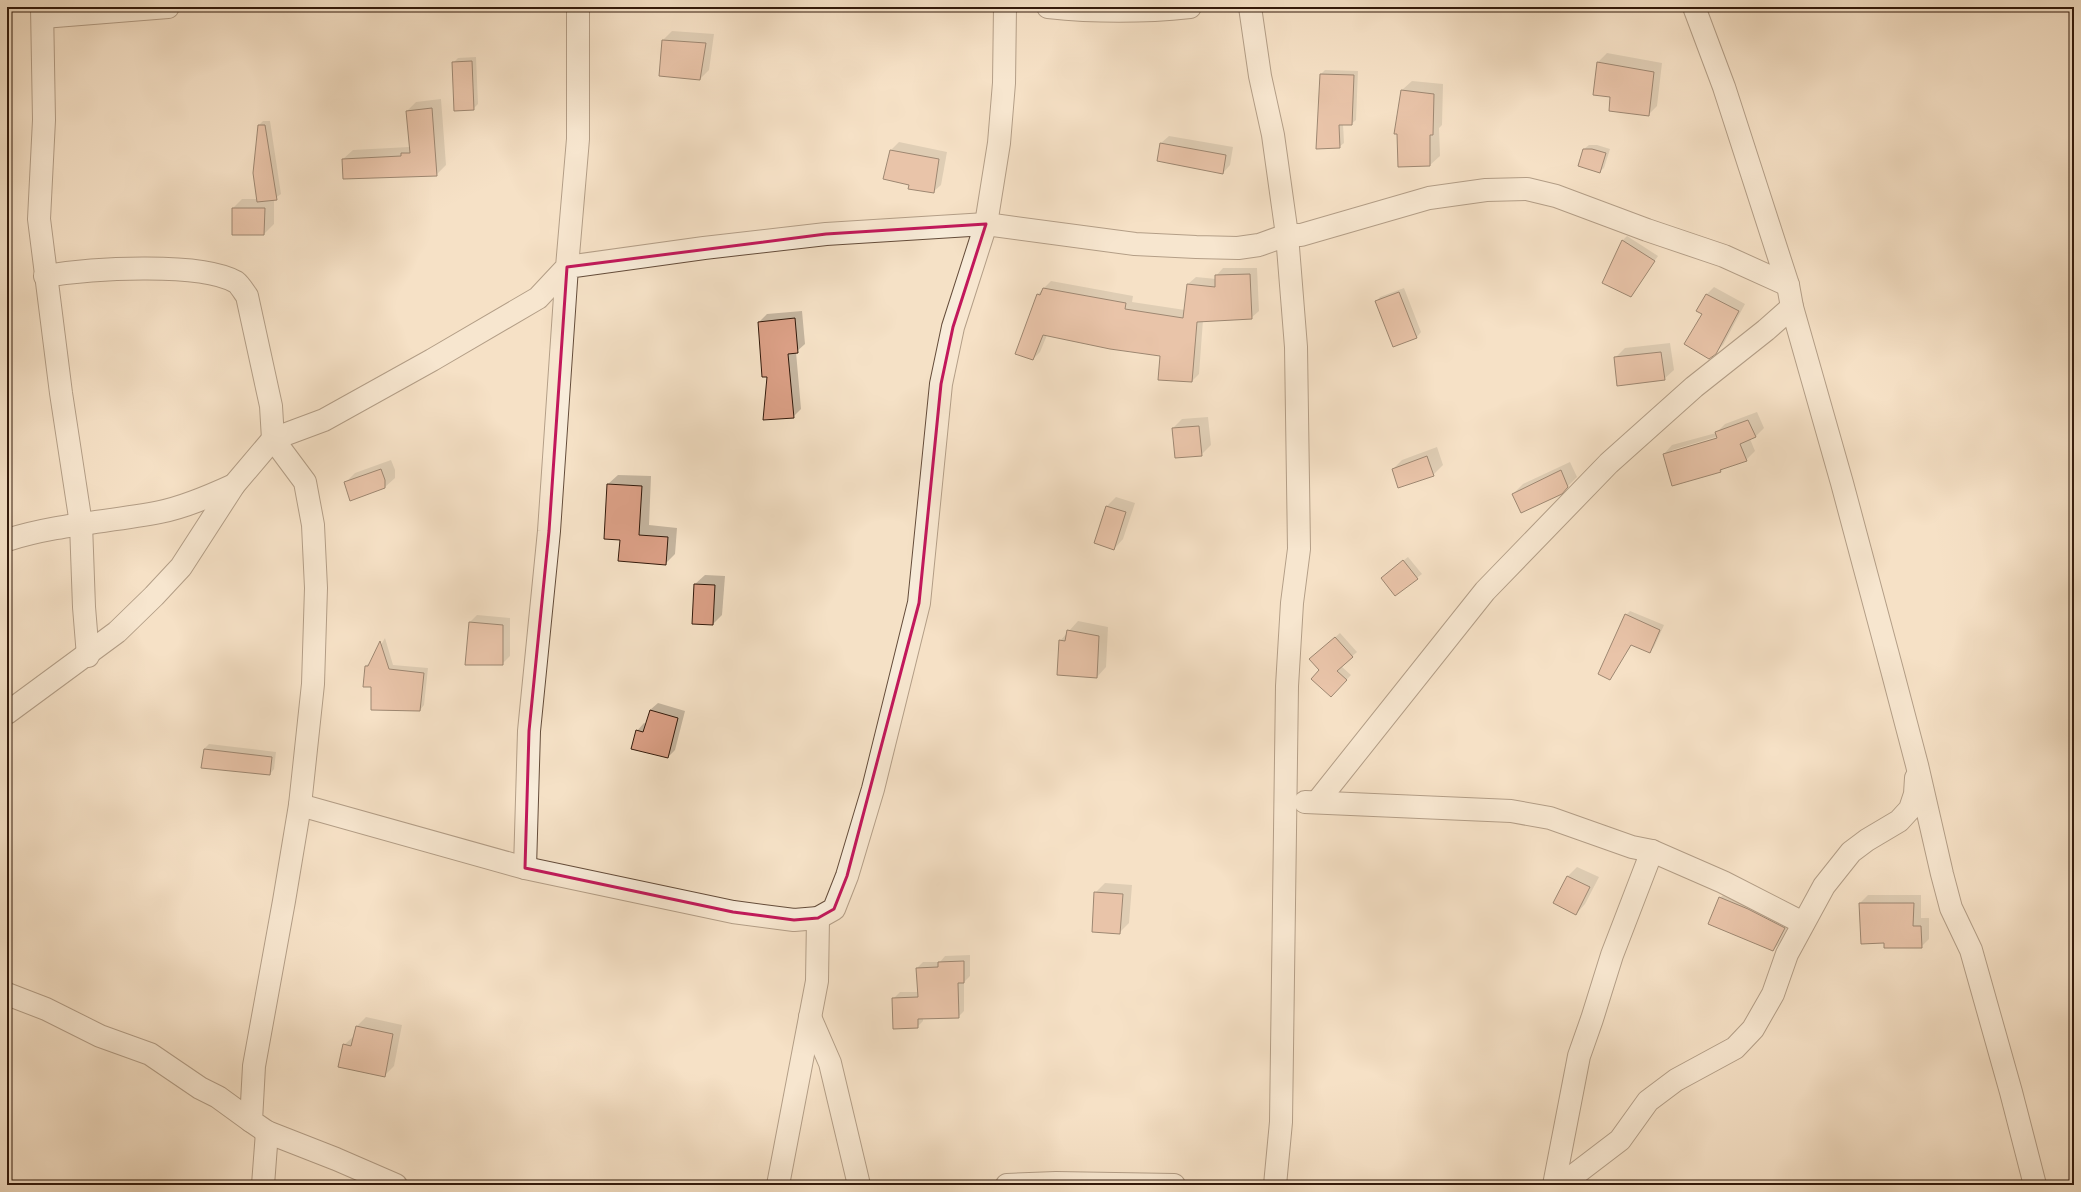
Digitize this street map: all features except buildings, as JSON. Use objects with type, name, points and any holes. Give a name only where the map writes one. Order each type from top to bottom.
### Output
[{"type":"street","points":[[88,656],[84,607],[81,524],[45,276],[39,219],[44,120],[42,12],[168,7]]},
{"type":"street","points":[[525,868],[529,731],[549,531],[567,267],[578,139],[578,7]]},
{"type":"street","points":[[300,805],[525,868],[733,912],[794,920],[818,918],[834,909],[847,876],[873,789],[919,603],[941,384],[953,327],[986,224],[999,143],[1004,83],[1005,7]]},
{"type":"street","points":[[1048,7],[1083,11],[1159,10],[1190,7]]},
{"type":"street","points":[[1250,7],[1260,76],[1273,135],[1287,235],[1296,347],[1299,549],[1292,603],[1287,686],[1287,799],[1284,848],[1281,1122],[1275,1185]]},
{"type":"street","points":[[1694,7],[1724,87],[1788,285],[1792,307],[1842,483],[1917,765],[1942,874],[1952,908],[1971,950],[2011,1092],[2035,1185]]},
{"type":"street","points":[[7,713],[88,656],[118,632],[181,567],[234,485],[273,438],[324,420],[432,360],[538,298],[567,267],[704,248],[826,234],[986,224],[1135,244],[1238,248],[1259,245],[1287,235],[1301,235],[1429,198],[1486,190],[1527,189],[1556,196],[1647,230],[1724,256],[1788,285]]},
{"type":"street","points":[[45,276],[82,270],[160,269],[209,274],[236,282],[247,296],[271,406],[273,438],[305,482],[313,525],[316,588],[313,684],[300,805],[254,1066],[263,1185]]},
{"type":"street","points":[[1317,802],[1485,591],[1609,463],[1694,386],[1766,330],[1792,307]]},
{"type":"street","points":[[7,540],[45,530],[161,512],[201,500],[234,485]]},
{"type":"street","points":[[1561,1185],[1620,1140],[1648,1101],[1676,1080],[1735,1048],[1753,1029],[1773,994],[1787,954],[1824,886],[1839,865],[1867,840],[1899,821],[1910,809],[1914,794],[1917,765]]},
{"type":"street","points":[[1287,799],[1317,802],[1511,811],[1550,818],[1632,847],[1652,851],[1723,882],[1803,924]]},
{"type":"street","points":[[1554,1185],[1579,1056],[1612,954],[1652,851]]},
{"type":"street","points":[[778,1185],[817,981],[818,918]]},
{"type":"street","points":[[7,994],[46,1009],[100,1036],[150,1054],[200,1088],[218,1097],[259,1126],[396,1185]]},
{"type":"street","points":[[810,1017],[830,1063],[859,1185]]},
{"type":"street","points":[[1007,1185],[1174,1185]]},
{"type":"highlighted area","points":[[986,224],[953,327],[941,384],[919,603],[905,662],[847,876],[834,909],[818,918],[794,920],[733,912],[525,868],[529,731],[549,531],[567,267],[826,234]]}]
